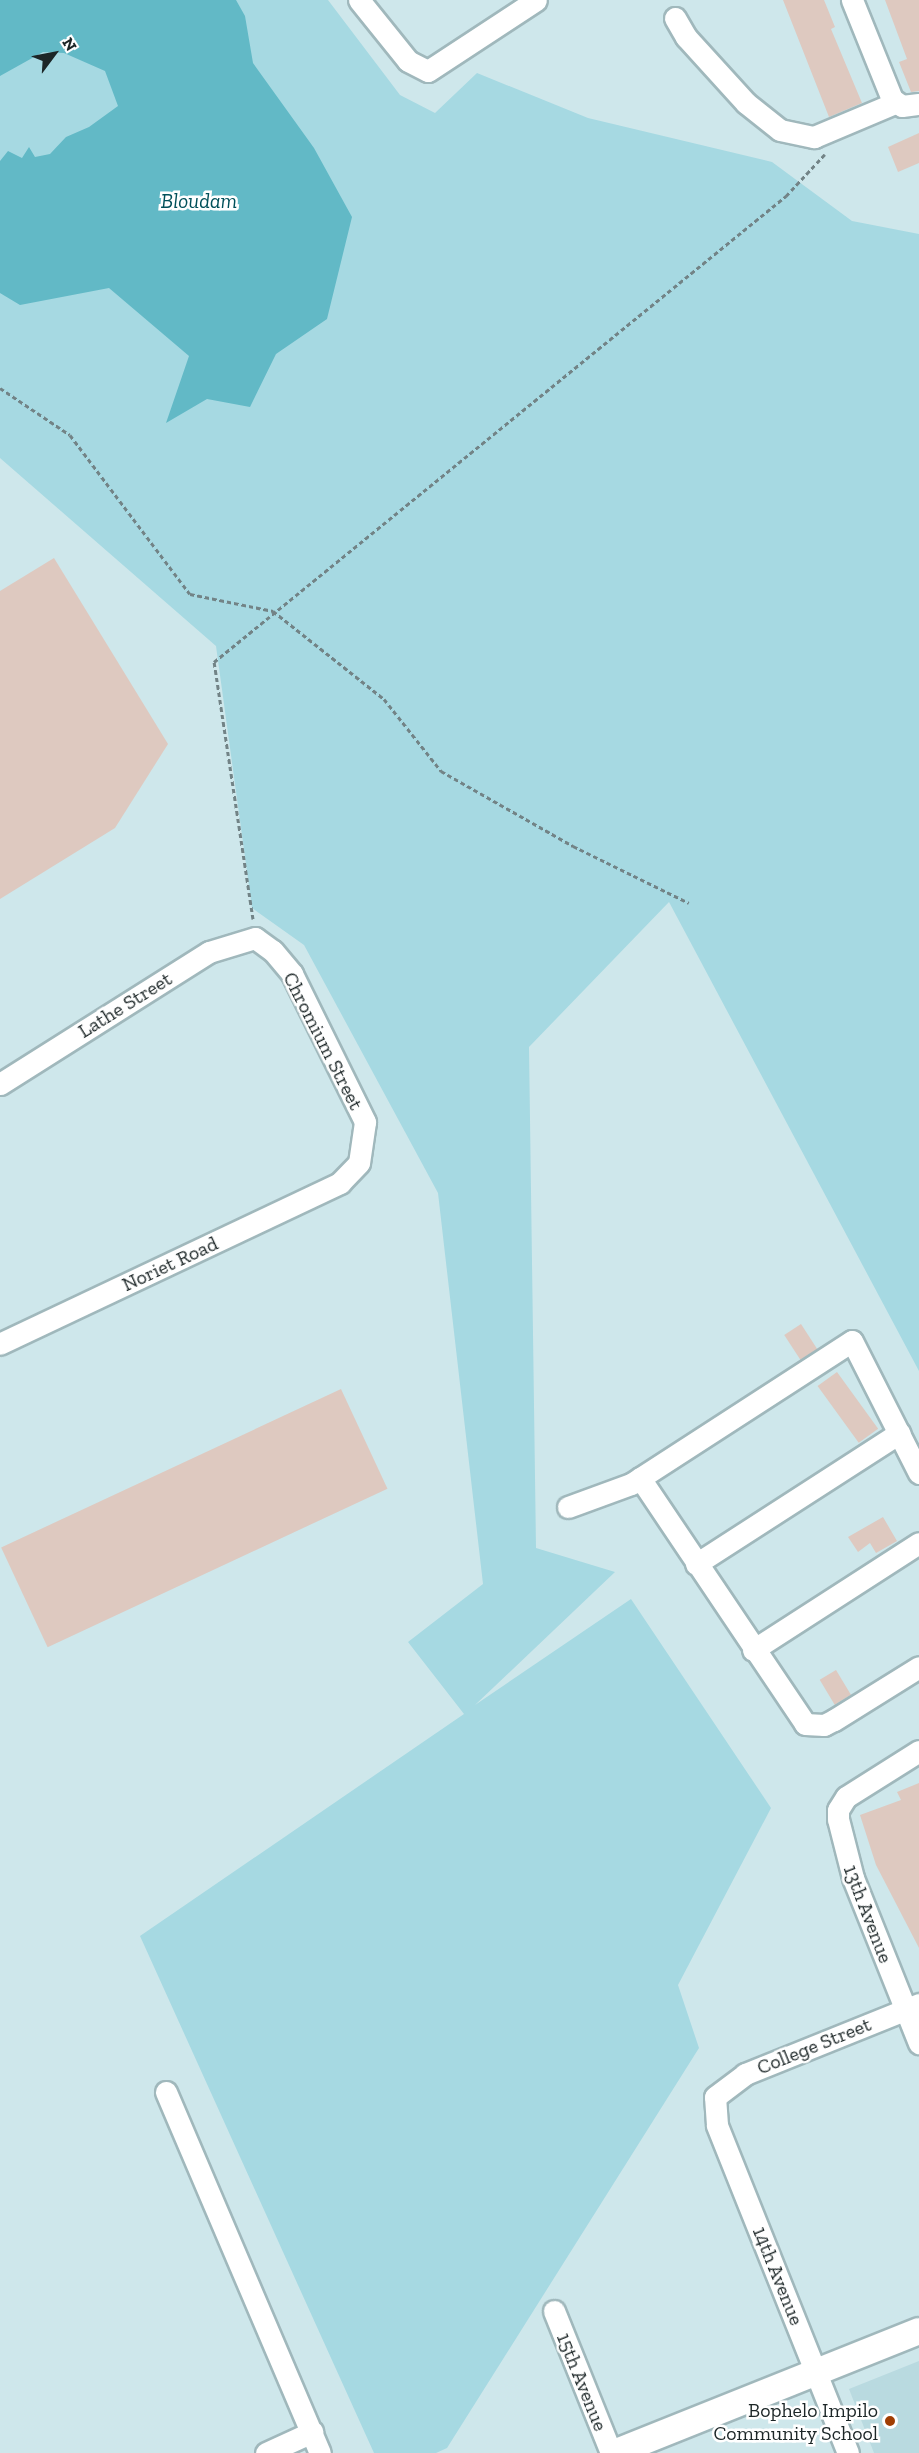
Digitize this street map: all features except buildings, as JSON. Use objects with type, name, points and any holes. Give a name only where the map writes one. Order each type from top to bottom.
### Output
[{"type":"main road","points":[[612,2453],[817,2374],[919,2331]]},
{"type":"street","points":[[359,0],[402,54],[421,71],[434,69],[536,0]]},
{"type":"street","points":[[675,18],[686,37],[747,103],[780,130],[814,137],[904,104],[884,86],[852,0]]},
{"type":"street","name":"Lathe Street","points":[[0,1084],[209,952],[255,938]]},
{"type":"street","name":"Chromium Street","points":[[255,938],[273,951],[292,974],[365,1122],[359,1163],[340,1183]]},
{"type":"street","name":"Noriet Road","points":[[0,1344],[340,1183]]},
{"type":"street","points":[[568,1507],[640,1478],[852,1341],[919,1473]]},
{"type":"street","points":[[696,1564],[899,1433]]},
{"type":"street","points":[[640,1478],[797,1718],[813,1726],[834,1720],[919,1667]]},
{"type":"street","points":[[753,1650],[919,1543]]},
{"type":"street","name":"13th Avenue","points":[[919,1750],[858,1790],[841,1805],[839,1830],[853,1878],[912,2007],[919,2043]]},
{"type":"street","name":"College Street","points":[[715,2097],[745,2074],[912,2007]]},
{"type":"street","points":[[166,2092],[320,2453]]},
{"type":"street","name":"14th Avenue","points":[[715,2097],[717,2125],[848,2453]]},
{"type":"street","name":"15th Avenue","points":[[554,2312],[612,2453]]},
{"type":"street","points":[[266,2453],[312,2432]]},
{"type":"path","points":[[255,938],[214,662],[273,611],[786,196],[829,149]]},
{"type":"path","points":[[0,388],[70,435],[190,594],[273,611],[384,699],[441,771],[573,846],[689,903]]},
{"type":"shaded area","points":[[0,0],[328,0],[400,95],[435,113],[477,73],[588,118],[772,162],[852,221],[919,234],[919,1371],[669,902],[529,1047],[536,1548],[615,1572],[475,1705],[631,1599],[771,1808],[678,1985],[699,2048],[447,2448],[436,2453],[374,2453],[140,1936],[464,1714],[408,1642],[483,1584],[438,1193],[304,945],[252,908],[216,646],[0,458]]},
{"type":"shaded area","name":"Bophelo Impilo Community School","points":[[919,2361],[919,2453],[874,2453],[849,2389]]},
{"type":"water","name":"Bloudam","points":[[0,0],[236,0],[245,16],[253,63],[314,148],[352,217],[327,319],[276,354],[250,407],[207,399],[166,423],[189,356],[109,288],[20,305],[0,293],[0,161],[8,151],[22,158],[29,147],[35,157],[50,154],[66,137],[89,127],[118,106],[105,71],[64,53],[43,52],[0,76]]},
{"type":"place","name":"Bophelo Impilo Community School","points":[[890,2421]]}]
